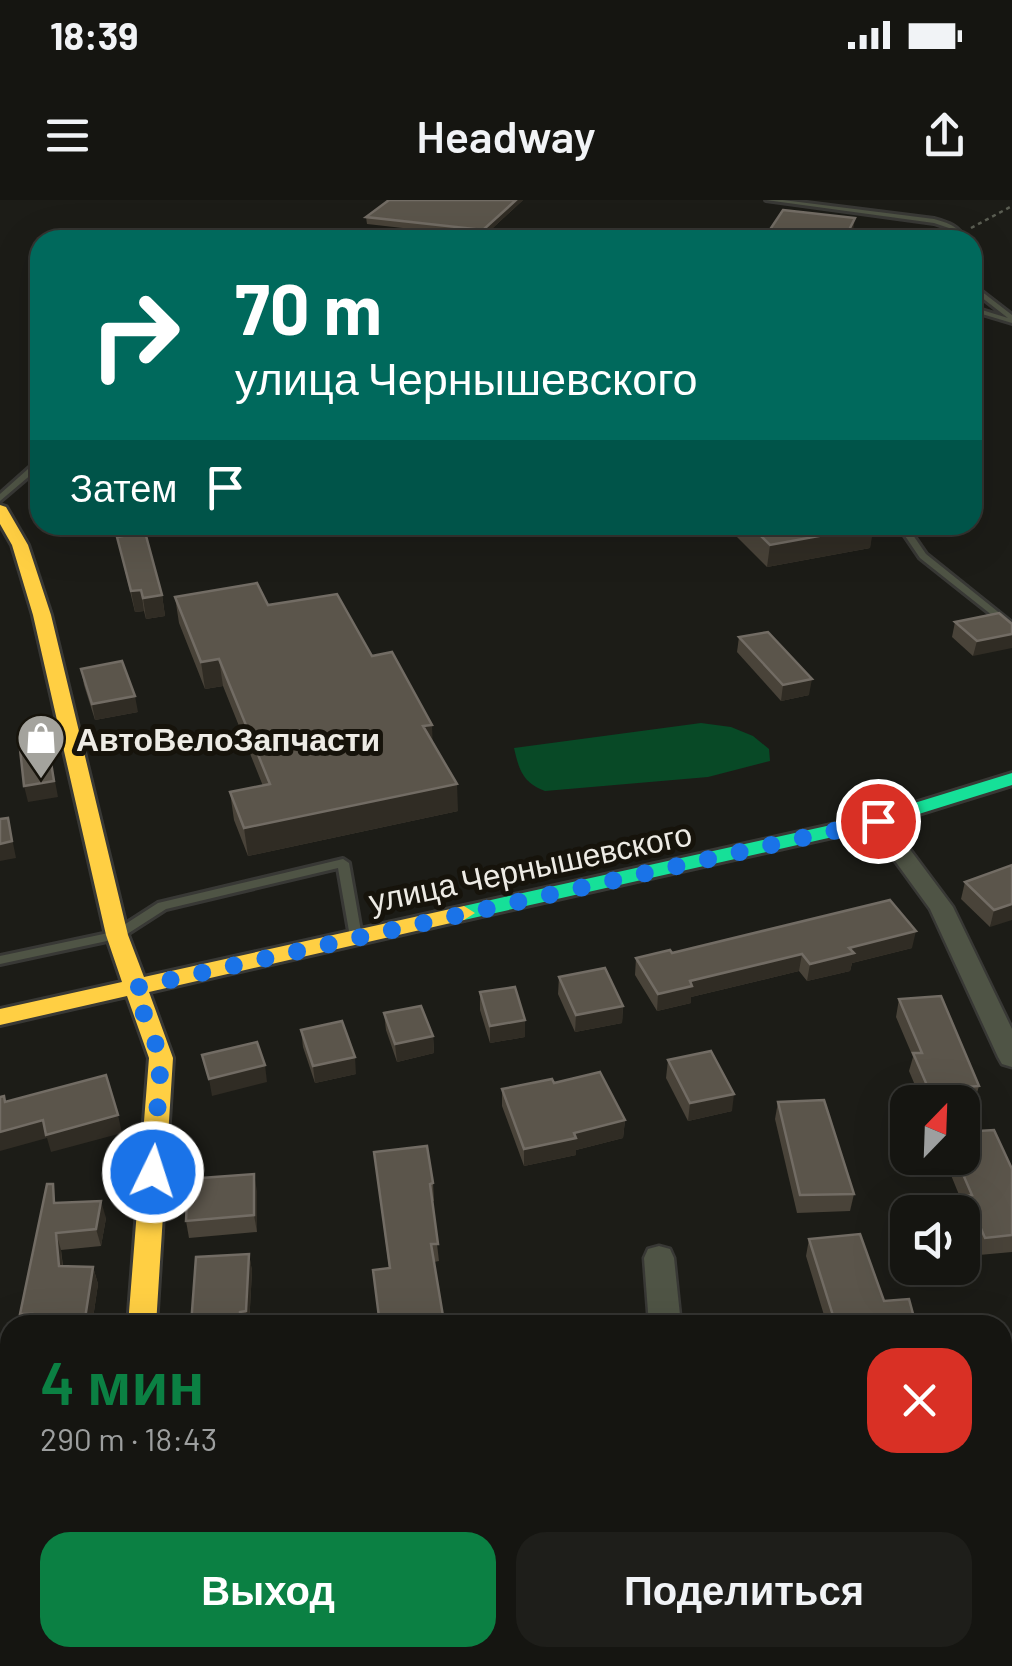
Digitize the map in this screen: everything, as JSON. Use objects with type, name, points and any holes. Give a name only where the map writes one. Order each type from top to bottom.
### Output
[{"type":"street","points":[[0,510],[20,545],[42,615],[117,936],[161,1058],[143,1315]]},
{"type":"street","name":"улица Чернышевского","points":[[0,1017],[878,821],[1012,779]]},
{"type":"street","points":[[878,821],[941,906],[1012,1057]]},
{"type":"street","points":[[659,1258],[664,1315]]},
{"type":"lane","points":[[769,200],[922,219],[955,230]]},
{"type":"lane","points":[[982,294],[1012,320]]},
{"type":"lane","points":[[982,312],[1012,320]]},
{"type":"lane","points":[[982,319],[994,316]]},
{"type":"lane","points":[[0,498],[30,472]]},
{"type":"lane","points":[[908,535],[923,556],[1012,628]]},
{"type":"lane","points":[[0,960],[117,936],[162,906],[343,863],[356,938]]},
{"type":"path","points":[[960,230],[1012,206]]},
{"type":"shaded area","points":[[701,723],[731,727],[753,736],[769,749],[770,761],[708,777],[545,791],[523,775],[514,748]]},
{"type":"building","points":[[389,200],[516,200],[483,230],[366,217]]},
{"type":"building","points":[[783,210],[855,218],[849,230],[770,230]]},
{"type":"building","points":[[146,535],[162,595],[143,598],[141,590],[131,591],[117,537]]},
{"type":"building","points":[[760,535],[825,535],[770,545]]},
{"type":"building","points":[[257,583],[268,605],[337,594],[372,656],[392,652],[432,725],[423,726],[457,784],[244,828],[230,792],[270,784],[219,659],[201,662],[175,597]]},
{"type":"building","points":[[999,613],[1012,624],[1012,634],[977,641],[955,622]]},
{"type":"building","points":[[768,632],[812,679],[783,685],[739,637]]},
{"type":"building","points":[[122,661],[135,696],[92,704],[81,669]]},
{"type":"building","points":[[48,744],[54,781],[24,786],[20,749]]},
{"type":"building","points":[[8,818],[12,841],[0,844],[0,819]]},
{"type":"building","points":[[1012,865],[1012,904],[994,910],[965,882]]},
{"type":"building","points":[[890,900],[916,931],[849,948],[854,953],[810,964],[802,954],[690,981],[692,986],[658,994],[636,958],[670,950],[672,953]]},
{"type":"building","points":[[605,968],[623,1006],[576,1015],[559,977]]},
{"type":"building","points":[[515,987],[525,1020],[490,1026],[480,992]]},
{"type":"building","points":[[941,996],[979,1085],[927,1085],[913,1053],[922,1053],[899,999]]},
{"type":"building","points":[[421,1006],[433,1036],[395,1044],[384,1013]]},
{"type":"building","points":[[342,1021],[355,1057],[313,1066],[301,1030]]},
{"type":"building","points":[[257,1042],[265,1065],[209,1079],[202,1055]]},
{"type":"building","points":[[711,1051],[734,1094],[690,1103],[668,1060]]},
{"type":"building","points":[[600,1072],[625,1120],[574,1133],[576,1138],[524,1149],[502,1089]]},
{"type":"building","points":[[106,1075],[118,1115],[46,1135],[43,1120],[0,1132],[0,1097],[4,1096],[5,1102]]},
{"type":"building","points":[[824,1100],[854,1194],[800,1195],[778,1102]]},
{"type":"building","points":[[994,1130],[1012,1169],[1012,1235],[985,1238],[980,1226],[980,1195],[972,1195],[963,1175],[980,1175],[980,1131]]},
{"type":"building","points":[[427,1146],[438,1244],[431,1244],[443,1315],[379,1315],[373,1270],[390,1268],[374,1152]]},
{"type":"building","points":[[254,1174],[254,1215],[186,1221],[188,1179]]},
{"type":"building","points":[[47,1184],[53,1184],[54,1203],[101,1201],[96,1229],[56,1233],[59,1266],[93,1267],[86,1315],[20,1314]]},
{"type":"building","points":[[860,1234],[884,1301],[909,1299],[913,1315],[833,1315],[809,1239]]},
{"type":"building","points":[[249,1254],[246,1311],[240,1315],[192,1315],[196,1257]]},
{"type":"traffic: fast","points":[[464,913],[877,821],[1012,779]]},
{"type":"traffic: slow","points":[[0,510],[20,545],[42,615],[117,935],[161,1058],[143,1315]]},
{"type":"traffic: slow","points":[[0,1017],[464,913]]},
{"type":"place","name":"АвтоВелоЗапчасти","points":[[41,780]]},
{"type":"route","points":[[153,1172],[161,1058],[134,988],[878,821]]}]
